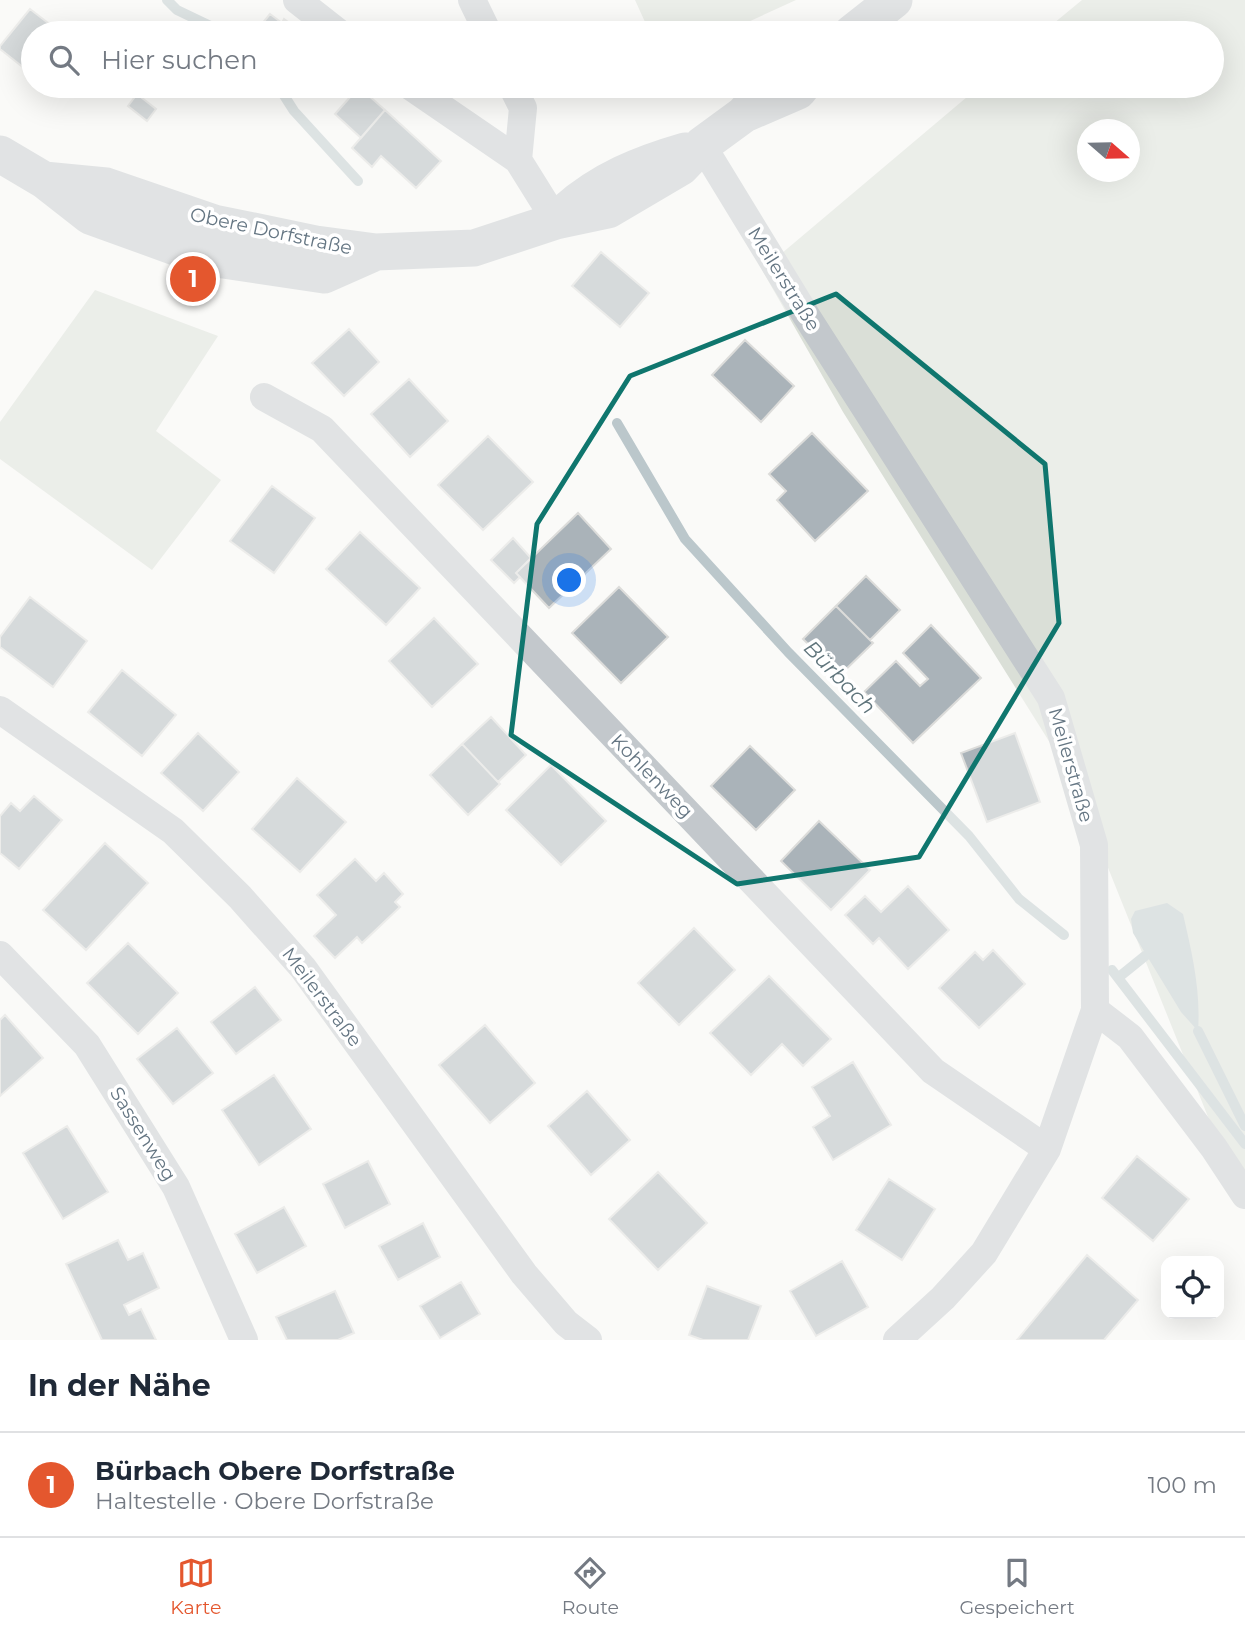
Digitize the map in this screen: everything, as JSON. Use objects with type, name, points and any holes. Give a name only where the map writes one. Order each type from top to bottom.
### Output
[{"type":"street","points":[[297,0],[324,21]]},
{"type":"street","points":[[472,0],[482,21]]},
{"type":"street","points":[[867,21],[894,0]]},
{"type":"street","points":[[428,98],[518,160],[556,221]]},
{"type":"street","points":[[518,98],[523,108],[518,160]]},
{"type":"street","name":"Obere Dorfstraße","points":[[0,154],[44,180],[90,216],[203,257],[324,275],[376,252],[474,248],[556,221],[586,194],[634,166],[702,145],[743,115],[758,98]]},
{"type":"street","name":"Obere Dorfstraße","points":[[743,115],[782,98]]},
{"type":"street","name":"Meilerstraße","points":[[702,145],[807,317],[1051,698],[1094,845],[1095,1010],[1047,1149],[984,1253],[943,1298],[897,1340]]},
{"type":"street","name":"Kohlenweg","points":[[264,397],[322,429],[933,1070],[1047,1149]]},
{"type":"street","name":"Meilerstraße","points":[[0,710],[173,831],[240,897],[303,968],[524,1274],[566,1323],[588,1340]]},
{"type":"street","name":"Sassenweg","points":[[0,955],[87,1045],[176,1187],[244,1340]]},
{"type":"street","points":[[1095,1010],[1130,1037],[1214,1148],[1245,1195]]},
{"type":"highlighted area","points":[[836,294],[1045,464],[1059,623],[919,857],[737,884],[511,735],[537,524],[630,376]]},
{"type":"shaded area","points":[[635,0],[796,0],[750,21],[645,21]]},
{"type":"shaded area","points":[[1082,0],[1245,0],[1245,1209],[1072,778],[843,412],[762,270],[966,98],[1224,98],[1224,21],[1057,21]]},
{"type":"shaded area","points":[[95,290],[218,336],[156,431],[221,480],[152,570],[0,459],[0,422]]},
{"type":"shaded area","points":[[1167,903],[1183,914],[1197,987],[1198,1031],[1181,1012],[1133,933],[1131,919],[1135,911]]},
{"type":"building","points":[[30,9],[46,21],[21,21],[21,66],[0,49],[0,46]]},
{"type":"building","points":[[270,14],[279,21],[264,21]]},
{"type":"building","points":[[134,98],[142,98],[156,109],[147,121],[128,106]]},
{"type":"building","points":[[349,98],[371,98],[385,110],[361,138],[335,114]]},
{"type":"building","points":[[385,110],[441,161],[416,188],[381,156],[372,167],[352,148]]},
{"type":"building","points":[[601,252],[649,293],[620,327],[572,286]]},
{"type":"building","points":[[349,329],[379,362],[344,396],[312,363]]},
{"type":"building","points":[[745,340],[794,386],[761,422],[712,375]]},
{"type":"building","points":[[409,379],[448,421],[410,457],[371,414]]},
{"type":"building","points":[[812,433],[868,491],[815,541],[777,500],[786,491],[769,474]]},
{"type":"building","points":[[488,436],[533,482],[483,530],[438,485]]},
{"type":"building","points":[[272,486],[315,518],[274,573],[230,541]]},
{"type":"building","points":[[578,513],[611,549],[549,608],[516,573]]},
{"type":"building","points":[[360,532],[420,588],[386,625],[326,569]]},
{"type":"building","points":[[513,538],[531,558],[516,573],[520,577],[514,583],[491,560]]},
{"type":"building","points":[[866,576],[900,610],[870,640],[836,606]]},
{"type":"building","points":[[619,587],[668,637],[621,683],[572,633]]},
{"type":"building","points":[[30,597],[87,641],[53,687],[0,647],[0,637]]},
{"type":"building","points":[[836,606],[873,643],[840,675],[803,639]]},
{"type":"building","points":[[434,618],[478,664],[432,707],[389,661]]},
{"type":"building","points":[[931,625],[981,678],[913,743],[864,692],[896,661],[920,686],[928,679],[903,653]]},
{"type":"building","points":[[122,670],[176,715],[142,756],[88,712]]},
{"type":"building","points":[[491,717],[526,755],[498,782],[462,744]]},
{"type":"building","points":[[198,733],[239,772],[203,811],[161,773]]},
{"type":"building","points":[[1015,733],[1040,802],[987,822],[961,753]]},
{"type":"building","points":[[462,744],[500,784],[468,815],[430,775]]},
{"type":"building","points":[[750,746],[795,790],[756,830],[711,786]]},
{"type":"building","points":[[551,765],[606,821],[561,865],[506,810]]},
{"type":"building","points":[[297,778],[346,822],[300,872],[252,829]]},
{"type":"building","points":[[34,796],[62,820],[19,869],[0,853],[0,816],[11,803],[20,811]]},
{"type":"building","points":[[819,821],[870,870],[831,910],[781,861]]},
{"type":"building","points":[[105,843],[148,883],[86,950],[43,910]]},
{"type":"building","points":[[355,859],[376,881],[384,873],[403,894],[395,902],[400,907],[362,943],[357,937],[335,958],[314,936],[336,915],[317,895]]},
{"type":"building","points":[[908,886],[949,930],[908,969],[879,938],[873,944],[845,915],[865,896],[881,912]]},
{"type":"building","points":[[694,928],[735,970],[679,1025],[638,983]]},
{"type":"building","points":[[128,943],[178,993],[138,1034],[87,983]]},
{"type":"building","points":[[993,950],[1025,984],[979,1028],[939,988],[975,952],[983,960]]},
{"type":"building","points":[[769,976],[831,1039],[803,1066],[782,1044],[751,1075],[710,1033]]},
{"type":"building","points":[[255,987],[281,1020],[236,1054],[211,1022]]},
{"type":"building","points":[[5,1015],[43,1058],[0,1096],[0,1020]]},
{"type":"building","points":[[485,1025],[535,1083],[490,1123],[439,1065]]},
{"type":"building","points":[[177,1028],[213,1073],[173,1104],[137,1059]]},
{"type":"building","points":[[853,1062],[891,1125],[833,1160],[813,1127],[830,1116],[812,1087]]},
{"type":"building","points":[[274,1075],[311,1129],[259,1165],[222,1110]]},
{"type":"building","points":[[587,1091],[630,1140],[591,1175],[548,1126]]},
{"type":"building","points":[[67,1126],[108,1192],[63,1219],[23,1153]]},
{"type":"building","points":[[1137,1156],[1189,1199],[1153,1241],[1102,1198]]},
{"type":"building","points":[[368,1161],[390,1204],[345,1228],[323,1184]]},
{"type":"building","points":[[658,1172],[707,1223],[658,1270],[609,1219]]},
{"type":"building","points":[[889,1179],[935,1209],[902,1260],[856,1230]]},
{"type":"building","points":[[284,1207],[306,1246],[257,1273],[235,1234]]},
{"type":"building","points":[[423,1223],[440,1257],[398,1280],[379,1246]]},
{"type":"building","points":[[118,1240],[128,1260],[143,1253],[159,1288],[124,1305],[129,1315],[141,1309],[156,1340],[102,1340],[66,1264]]},
{"type":"building","points":[[1087,1255],[1138,1300],[1104,1340],[1017,1340]]},
{"type":"building","points":[[842,1261],[868,1307],[816,1336],[790,1291]]},
{"type":"building","points":[[461,1282],[480,1314],[440,1338],[420,1306]]},
{"type":"building","points":[[707,1286],[761,1306],[748,1340],[703,1340],[689,1335]]},
{"type":"building","points":[[335,1291],[354,1333],[338,1340],[287,1340],[276,1317]]},
{"type":"waterway","name":"Bürbach","points":[[167,0],[177,10],[200,21]]},
{"type":"waterway","name":"Bürbach","points":[[286,98],[294,111],[358,181]]},
{"type":"waterway","name":"Bürbach","points":[[617,423],[685,539],[788,652],[969,836],[1019,899],[1064,935]]},
{"type":"waterway","points":[[1119,977],[1145,956]]},
{"type":"waterway","name":"Bürbach","points":[[1112,970],[1245,1144]]},
{"type":"waterway","points":[[1198,1031],[1245,1126]]},
{"type":"place","name":"Bürbach Obere Dorfstraße","points":[[193,279]]}]
